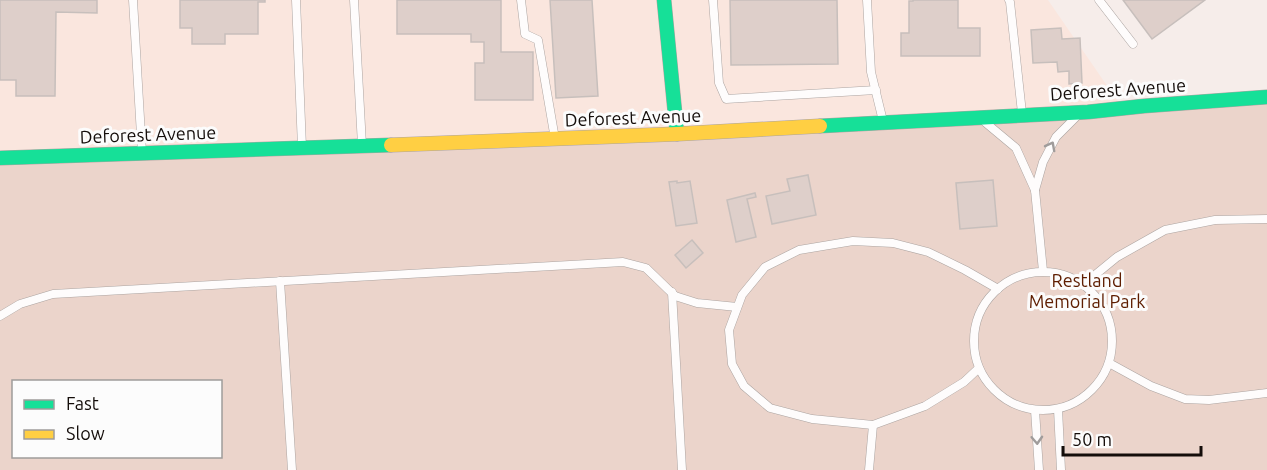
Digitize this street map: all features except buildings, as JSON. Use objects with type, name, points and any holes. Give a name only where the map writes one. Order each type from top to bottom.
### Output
[{"type":"street","points":[[664,0],[677,134]]},
{"type":"street","name":"Deforest Avenue","points":[[0,158],[677,134],[980,118],[1267,97]]},
{"type":"lane","points":[[133,0],[142,153]]},
{"type":"lane","points":[[296,0],[302,148]]},
{"type":"lane","points":[[354,0],[362,146]]},
{"type":"lane","points":[[521,0],[525,34],[538,40],[555,139]]},
{"type":"lane","points":[[713,0],[719,83],[726,99],[876,90]]},
{"type":"lane","points":[[867,0],[871,72],[884,123]]},
{"type":"lane","points":[[1009,0],[1023,115]]},
{"type":"lane","points":[[1099,0],[1133,44]]},
{"type":"lane","points":[[1035,190],[1043,162],[1056,137],[1082,111]]},
{"type":"lane","points":[[980,118],[1016,148],[1035,190],[1043,271]]},
{"type":"lane","points":[[1084,284],[1117,257],[1165,230],[1215,220],[1267,219]]},
{"type":"lane","points":[[980,368],[964,382],[925,406],[873,425],[812,419],[770,408],[744,386],[732,364],[729,330],[742,295],[765,267],[799,250],[853,241],[893,243],[928,252],[998,289]]},
{"type":"lane","points":[[0,316],[20,304],[53,294],[623,262],[646,268],[675,296],[697,303],[737,308]]},
{"type":"lane","points":[[1043,271],[1065,274],[1084,284],[1100,300],[1110,319],[1113,341],[1109,363],[1098,384],[1080,400],[1058,409],[1035,410],[1018,406],[1002,397],[989,384],[980,368],[974,346],[976,323],[986,303],[1001,286],[1021,275],[1043,271]]},
{"type":"lane","points":[[280,281],[292,470]]},
{"type":"lane","points":[[672,292],[682,470]]},
{"type":"lane","points":[[1109,363],[1151,386],[1185,399],[1209,400],[1267,393]]},
{"type":"lane","points":[[1058,409],[1061,470]]},
{"type":"lane","points":[[1035,410],[1039,470]]},
{"type":"lane","points":[[869,470],[873,425]]},
{"type":"shaded area","points":[[0,0],[1048,0],[1123,109],[0,161]]},
{"type":"green space","name":"Restland Memorial Park","points":[[1267,98],[1267,470],[0,470],[0,161]]},
{"type":"traffic: fast","points":[[664,0],[677,134]]},
{"type":"traffic: fast","points":[[820,126],[1088,112],[1267,97]]},
{"type":"traffic: fast","points":[[0,158],[391,145]]},
{"type":"traffic: slow","points":[[391,145],[820,126]]}]
